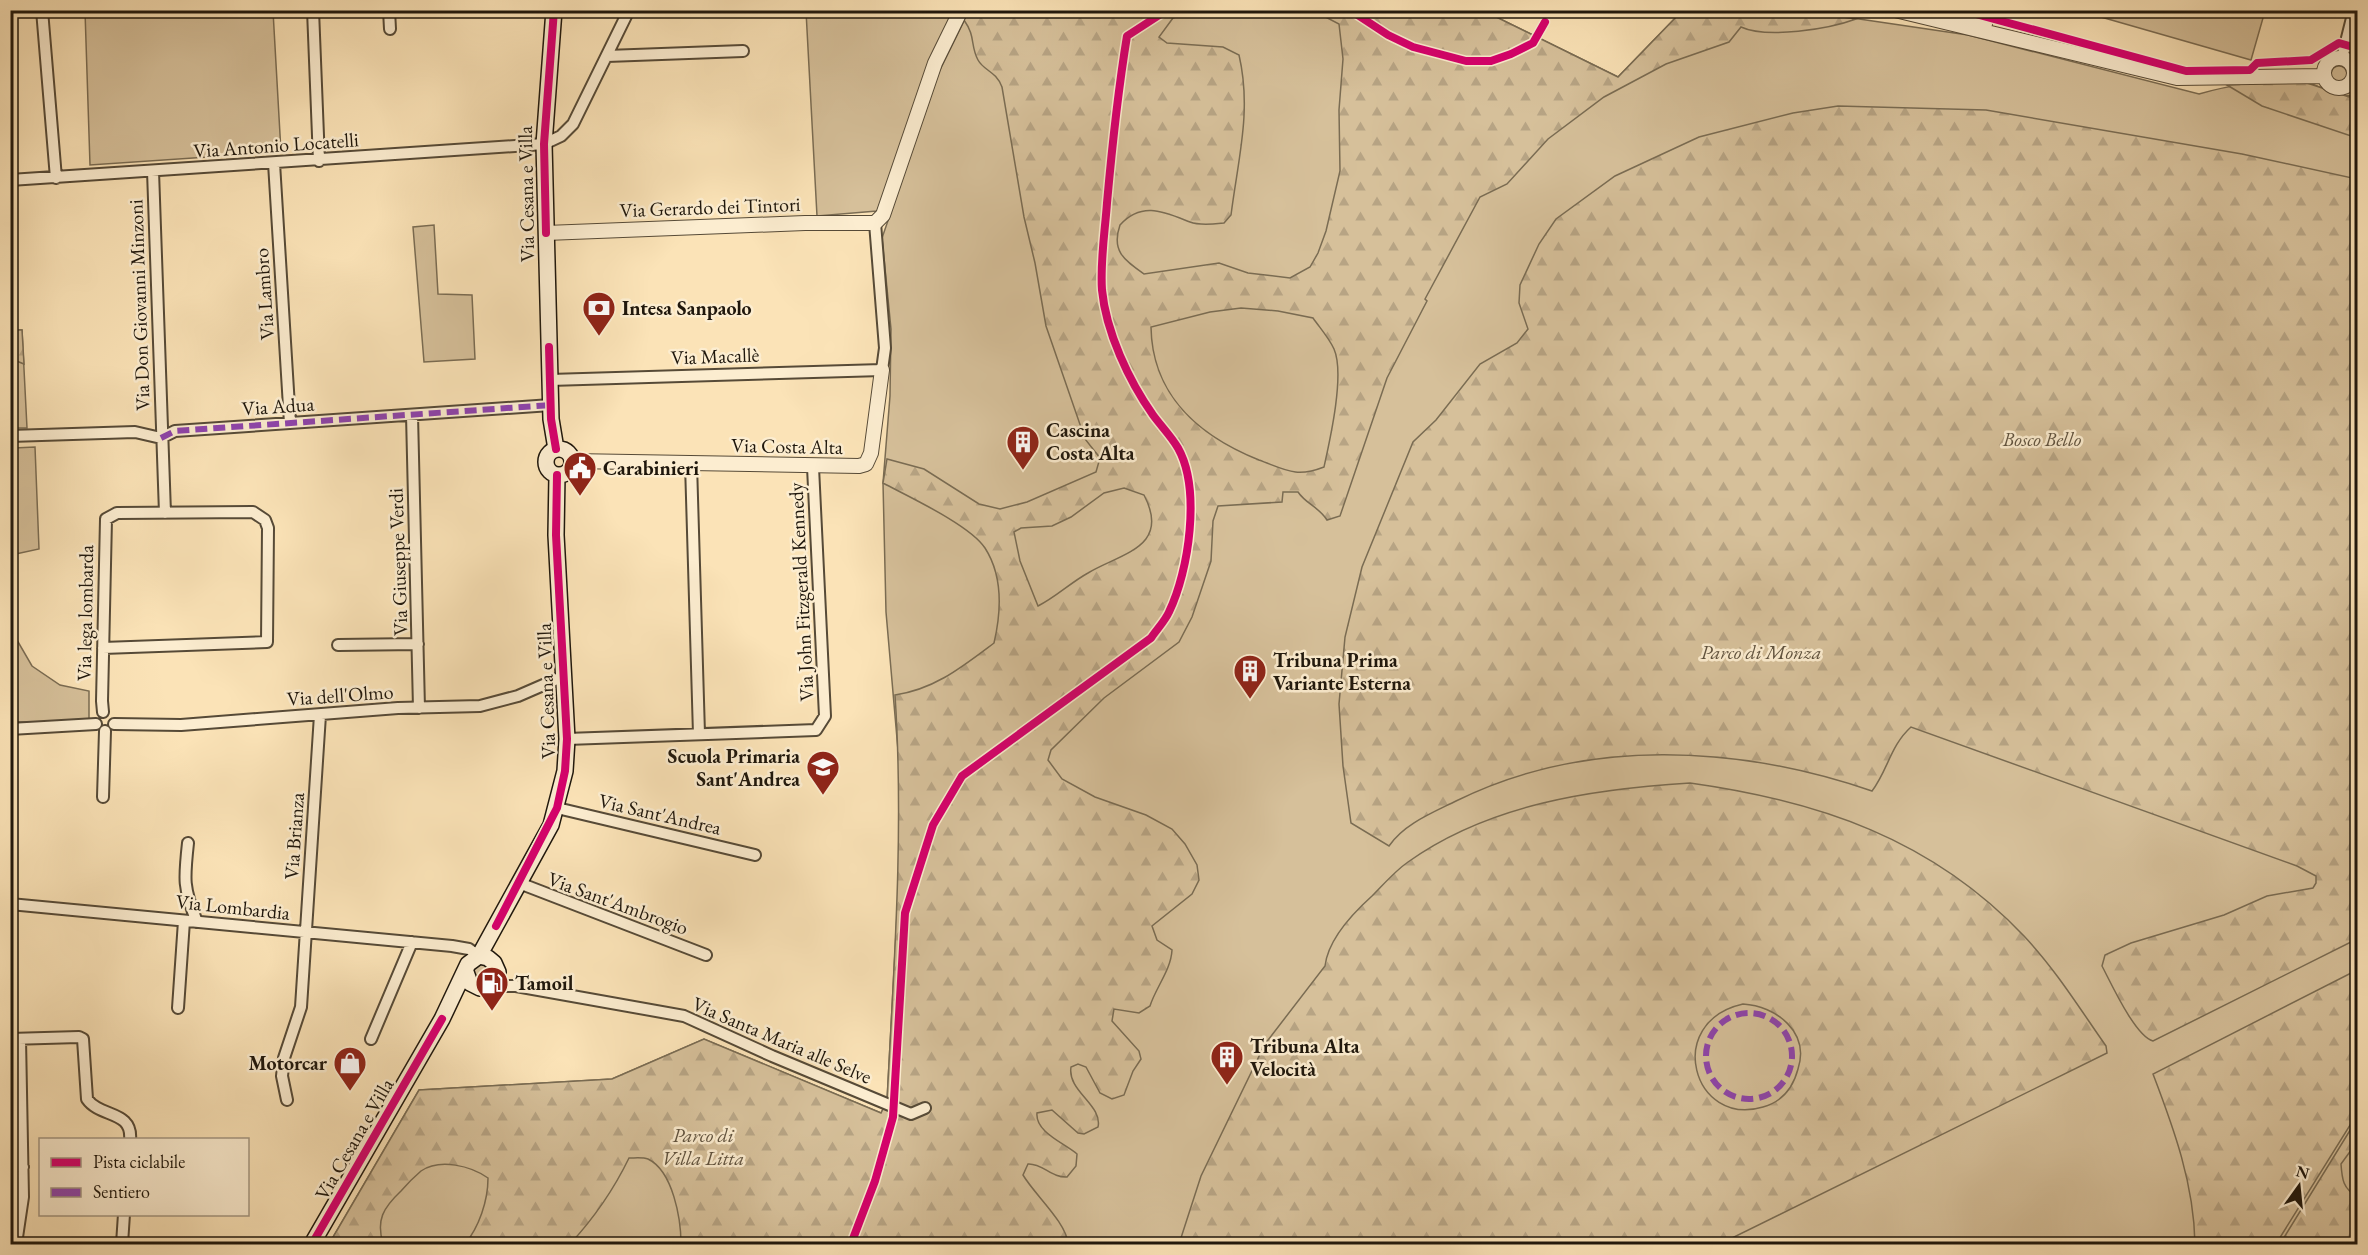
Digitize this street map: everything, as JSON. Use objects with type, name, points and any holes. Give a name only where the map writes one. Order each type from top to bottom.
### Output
[{"type":"main road","name":"Via Cesana e Villa","points":[[554,10],[544,144],[550,381],[556,449]]},
{"type":"main road","points":[[556,449],[565,450],[572,461],[566,473],[557,475],[549,470],[546,462],[548,454],[556,449]]},
{"type":"main road","name":"Via Cesana e Villa","points":[[312,1245],[442,1019],[482,971],[496,926],[557,808],[565,771],[567,739],[556,535],[557,475]]},
{"type":"street","points":[[42,10],[56,178]]},
{"type":"street","points":[[313,10],[319,161]]},
{"type":"street","points":[[389,10],[390,29]]},
{"type":"street","points":[[544,144],[561,136],[573,124],[629,10]]},
{"type":"street","points":[[875,223],[883,215],[935,63],[961,10]]},
{"type":"street","points":[[1895,10],[2176,78],[2324,76]]},
{"type":"street","points":[[1941,10],[2081,56]]},
{"type":"street","points":[[2342,58],[2354,10]]},
{"type":"street","points":[[607,56],[744,51]]},
{"type":"street","points":[[2342,58],[2355,68],[2353,78],[2343,87],[2329,84],[2324,76],[2324,68],[2329,61],[2342,58]]},
{"type":"street","name":"Via Antonio Locatelli","points":[[10,180],[319,161],[544,144]]},
{"type":"street","name":"Via Lambro","points":[[274,163],[290,423]]},
{"type":"street","name":"Via Don Giovanni Minzoni","points":[[153,171],[161,438]]},
{"type":"street","name":"Via Gerardo dei Tintori","points":[[546,233],[805,223],[875,223]]},
{"type":"street","name":"Via Costa Alta","points":[[572,461],[813,467],[866,464],[871,453],[885,348],[875,223]]},
{"type":"street","name":"Via Macallè","points":[[550,381],[882,370]]},
{"type":"street","name":"Via Adua","points":[[10,436],[135,432],[161,438],[175,431],[551,405]]},
{"type":"street","name":"Via Giuseppe Verdi","points":[[412,415],[419,708]]},
{"type":"street","points":[[103,648],[267,642],[268,528],[265,520],[253,512],[165,513],[164,451],[161,438]]},
{"type":"street","points":[[567,739],[699,734],[691,464]]},
{"type":"street","name":"Via John Fitzgerald Kennedy","points":[[699,734],[816,730],[825,716],[813,467]]},
{"type":"street","name":"Via lega lombarda","points":[[103,712],[104,527],[110,515],[165,513]]},
{"type":"street","points":[[338,645],[418,644]]},
{"type":"street","name":"Via dell'Olmo","points":[[10,729],[182,725],[419,708],[480,706],[499,702],[564,675]]},
{"type":"street","points":[[103,797],[105,727],[112,715],[103,712],[98,716],[105,727]]},
{"type":"street","name":"Via Brianza","points":[[287,1100],[282,1076],[301,1007],[320,715]]},
{"type":"street","name":"Via Sant'Andrea","points":[[557,808],[755,855]]},
{"type":"street","points":[[188,843],[184,881],[186,894],[197,922]]},
{"type":"street","name":"Via Sant'Ambrogio","points":[[519,883],[706,955]]},
{"type":"street","name":"Via Lombardia","points":[[10,904],[452,946],[469,950],[482,971]]},
{"type":"street","points":[[178,1008],[184,921]]},
{"type":"street","points":[[370,1039],[412,942]]},
{"type":"street","name":"Via Santa Maria alle Selve","points":[[482,971],[516,986],[684,1016],[867,1097],[911,1114],[925,1108]]},
{"type":"street","points":[[16,1245],[23,1197],[23,1167],[15,1039],[79,1037],[83,1039],[86,1057],[84,1084],[87,1099],[96,1109],[124,1119],[129,1125],[130,1138]]},
{"type":"street","points":[[10,1166],[23,1167]]},
{"type":"street","points":[[122,1245],[124,1216]]},
{"type":"green space","name":"Parco di Monza","points":[[1798,10],[1968,35],[2199,94],[2249,83],[2289,80],[2307,82],[2342,95],[2357,94],[2357,1244],[329,1244],[419,1090],[612,1079],[704,1039],[881,1113],[887,1101],[900,858],[900,773],[886,612],[883,483],[890,396],[891,329],[882,238],[939,72],[969,11],[1484,11],[1618,77],[1682,11]]},
{"type":"green space","name":"Parco di Villa Litta","points":[[1798,10],[1856,19],[1798,31],[1766,32],[1741,27],[1729,42],[1666,64],[1604,97],[1548,139],[1507,184],[1480,197],[1425,299],[1427,301],[1387,378],[1340,516],[1327,520],[1298,492],[1283,492],[1282,502],[1218,506],[1213,521],[1211,561],[1192,617],[1179,642],[1104,698],[1051,750],[1048,760],[1062,779],[1095,797],[1146,815],[1172,829],[1185,844],[1197,865],[1199,880],[1192,894],[1152,926],[1157,940],[1172,950],[1169,965],[1150,1006],[1139,1013],[1114,1009],[1112,1021],[1139,1051],[1141,1059],[1133,1071],[1124,1095],[1112,1099],[1100,1093],[1086,1067],[1078,1064],[1071,1067],[1071,1076],[1095,1112],[1098,1127],[1084,1134],[1078,1133],[1052,1110],[1037,1113],[1038,1120],[1045,1131],[1077,1154],[1076,1166],[1067,1177],[1033,1164],[1028,1164],[1023,1175],[1062,1227],[1068,1244],[681,1244],[677,1209],[664,1174],[648,1159],[629,1158],[603,1203],[570,1244],[465,1244],[482,1213],[488,1178],[464,1167],[446,1164],[421,1171],[390,1203],[381,1221],[383,1244],[329,1244],[419,1090],[612,1079],[704,1039],[881,1113],[887,1101],[897,898],[899,797],[895,695],[923,688],[948,676],[994,643],[999,607],[998,582],[985,548],[953,521],[883,483],[887,459],[924,469],[979,504],[1000,509],[1027,502],[1096,472],[1100,458],[1085,439],[1046,326],[1024,217],[1002,87],[976,55],[970,31],[964,20],[969,11],[1193,11],[1173,18],[1159,37],[1167,43],[1223,47],[1239,55],[1243,76],[1244,115],[1231,215],[1224,223],[1203,224],[1162,212],[1137,213],[1120,225],[1118,248],[1125,259],[1144,274],[1219,263],[1248,273],[1290,278],[1310,267],[1318,253],[1326,231],[1340,171],[1339,110],[1343,59],[1339,24],[1316,12],[1302,11],[1484,11],[1618,77],[1682,11]],"holes":[[[1241,308],[1278,311],[1313,318],[1332,345],[1337,360],[1337,390],[1324,467],[1306,472],[1284,470],[1237,450],[1217,439],[1199,425],[1170,393],[1153,351],[1151,327],[1210,312]],[[1124,488],[1144,495],[1151,512],[1151,526],[1147,537],[1128,553],[1088,573],[1038,606],[1020,561],[1014,532],[1021,528],[1052,526],[1071,517],[1104,493]]]},
{"type":"green space","points":[[85,11],[273,11],[281,152],[90,165]]},
{"type":"green space","points":[[806,11],[954,11],[881,207],[877,211],[817,216]]},
{"type":"green space","points":[[2080,11],[2265,11],[2251,60]]},
{"type":"green space","points":[[2339,66],[2345,68],[2347,74],[2345,80],[2339,82],[2333,80],[2331,74],[2333,68]]},
{"type":"green space","points":[[2301,81],[2349,97],[2357,94],[2357,138],[2262,106],[2227,85]]},
{"type":"green space","name":"Bosco Bello","points":[[1838,106],[1986,110],[2242,154],[2357,179],[2357,939],[2153,1041],[2146,1037],[2131,1020],[2117,996],[2102,966],[2105,955],[2131,943],[2224,915],[2267,896],[2313,888],[2316,876],[2297,866],[1911,727],[1898,742],[1872,791],[1769,764],[1716,757],[1662,755],[1609,758],[1557,766],[1505,780],[1419,820],[1402,831],[1389,846],[1351,823],[1343,766],[1339,704],[1345,637],[1362,567],[1413,442],[1436,420],[1480,364],[1517,343],[1528,329],[1519,303],[1520,285],[1539,244],[1556,219],[1615,176],[1699,137],[1793,113]]},
{"type":"green space","points":[[434,225],[438,294],[472,295],[475,359],[424,362],[413,227]]},
{"type":"green space","points":[[11,330],[22,330],[27,428],[11,428]]},
{"type":"green space","points":[[11,330],[22,330],[24,364],[14,360],[11,363]]},
{"type":"green space","points":[[35,447],[39,549],[11,555],[11,533],[14,532],[14,448]]},
{"type":"green space","points":[[10,628],[32,666],[60,685],[89,691],[89,722],[11,722]]},
{"type":"green space","points":[[1690,783],[1784,801],[1871,830],[1912,850],[1951,874],[1989,902],[2024,936],[2067,990],[2106,1046],[2107,1053],[1726,1241],[1700,1244],[1179,1244],[1201,1176],[1265,1044],[1325,966],[1331,947],[1342,928],[1394,874],[1439,842],[1507,813],[1580,795]],"holes":[[[1743,1004],[1755,1006],[1778,1016],[1795,1033],[1799,1044],[1798,1069],[1793,1082],[1781,1098],[1763,1107],[1739,1109],[1719,1102],[1705,1088],[1697,1070],[1696,1050],[1703,1031],[1718,1014]]]},
{"type":"green space","points":[[482,964],[488,966],[490,972],[488,978],[482,980],[476,978],[474,972],[476,966]]},
{"type":"green space","points":[[2357,970],[2357,1114],[2276,1244],[2195,1244],[2191,1200],[2182,1157],[2153,1074]]},
{"type":"green space","points":[[2357,1119],[2357,1142],[2341,1164],[2344,1183],[2357,1196],[2357,1244],[2280,1244]]},
{"type":"marked path","points":[[161,438],[175,431],[551,405]]},
{"type":"marked path","points":[[1741,1013],[1757,1013],[1780,1025],[1789,1039],[1792,1056],[1789,1073],[1780,1087],[1757,1099],[1741,1099],[1725,1092],[1713,1080],[1706,1064],[1706,1048],[1713,1032],[1725,1020],[1741,1013]]},
{"type":"cycle path","points":[[546,233],[544,144],[554,10]]},
{"type":"cycle path","points":[[851,1244],[875,1181],[893,1117],[905,913],[933,825],[962,776],[1151,638],[1169,612],[1182,575],[1187,553],[1191,507],[1185,465],[1178,448],[1144,402],[1127,372],[1108,322],[1102,290],[1103,246],[1113,140],[1127,36],[1167,10]]},
{"type":"cycle path","points":[[1350,10],[1388,35],[1413,47],[1466,61],[1491,61],[1511,54],[1533,43],[1545,22]]},
{"type":"cycle path","points":[[1961,10],[2186,71],[2250,70],[2257,63],[2311,60],[2339,43],[2353,47],[2358,53]]},
{"type":"cycle path","points":[[549,347],[551,419],[556,449]]},
{"type":"cycle path","points":[[496,926],[557,808],[565,771],[567,739],[556,535],[557,475]]},
{"type":"cycle path","points":[[312,1244],[442,1019]]},
{"type":"place","name":"Intesa Sanpaolo","points":[[599,337]]},
{"type":"place","name":"Cascina Costa Alta","points":[[1023,471]]},
{"type":"place","name":"Carabinieri","points":[[580,497]]},
{"type":"place","name":"Tribuna Prima Variante Esterna","points":[[1250,700]]},
{"type":"place","name":"Scuola Primaria Sant'Andrea","points":[[823,796]]},
{"type":"place","name":"Tamoil","points":[[492,1012]]},
{"type":"place","name":"Tribuna Alta Velocità","points":[[1227,1086]]},
{"type":"place","name":"Motorcar","points":[[350,1092]]}]
